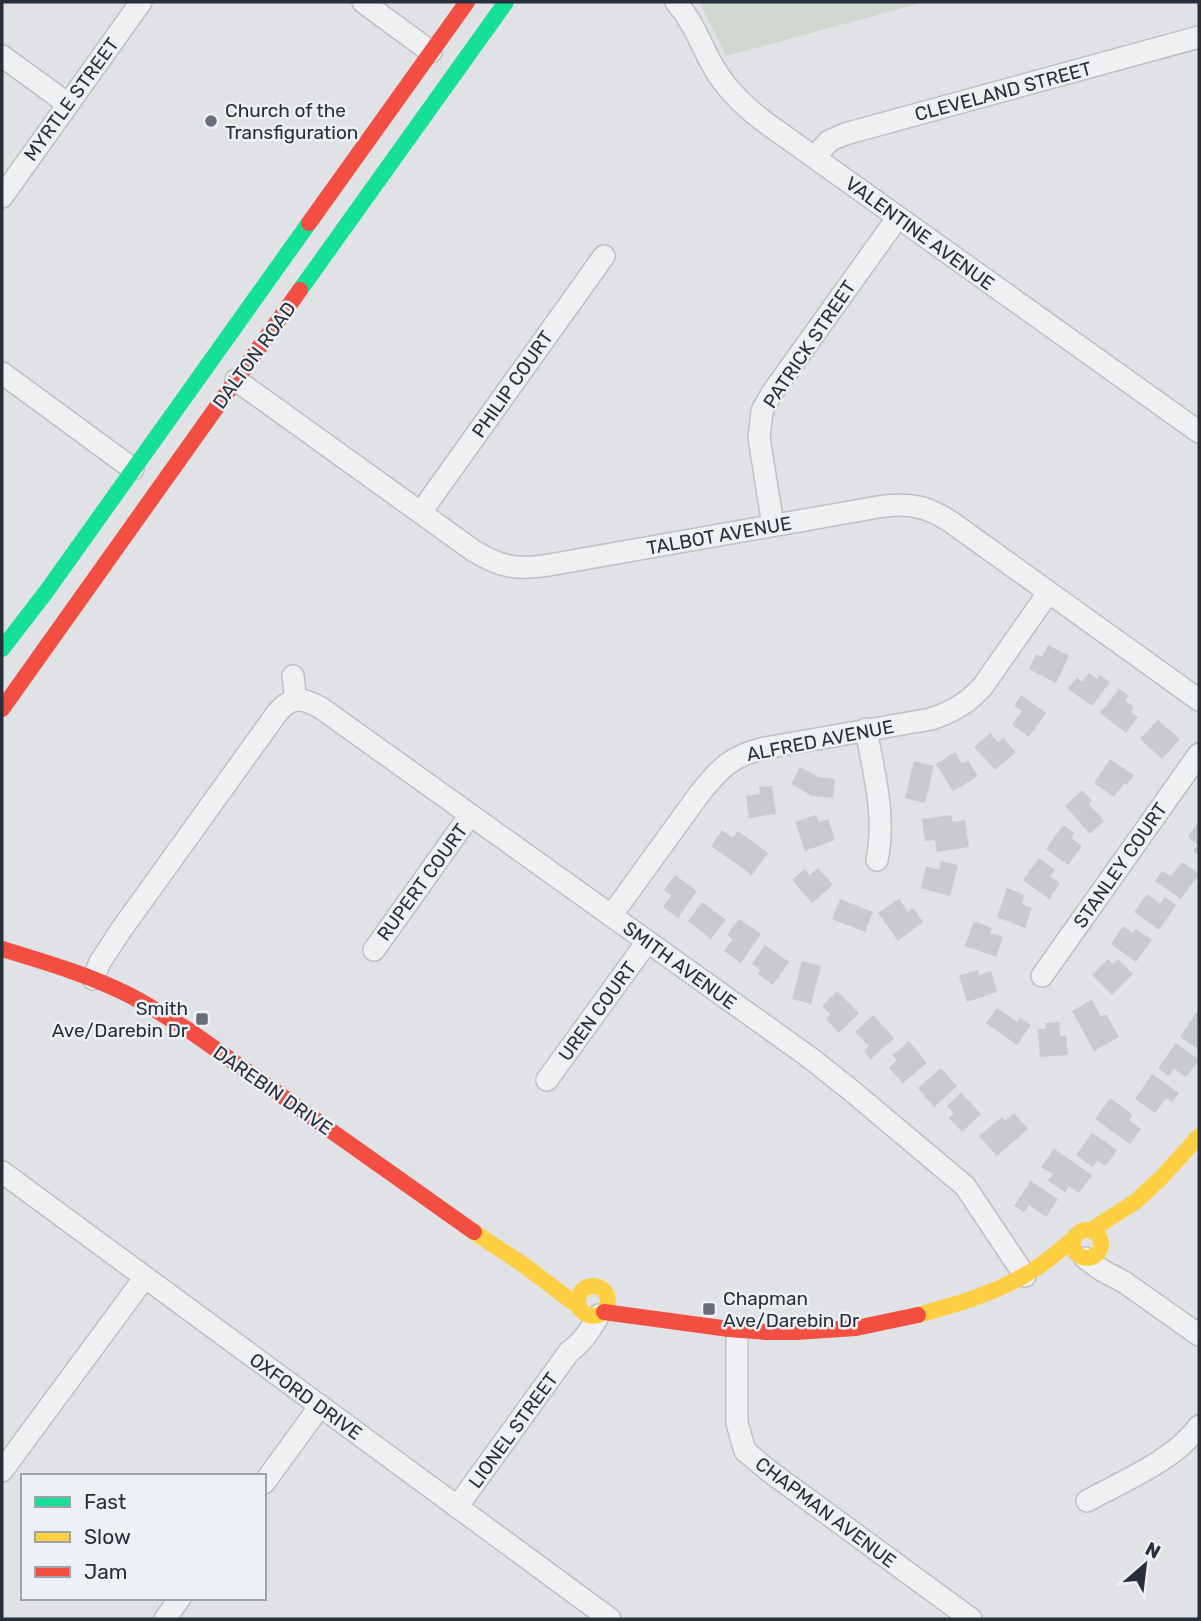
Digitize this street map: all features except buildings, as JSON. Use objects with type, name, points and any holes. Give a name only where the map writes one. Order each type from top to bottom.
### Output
[{"type":"main road","name":"DALTON ROAD","points":[[2,649],[46,592],[467,2]]},
{"type":"main road","name":"DALTON ROAD","points":[[2,709],[506,2]]},
{"type":"main road","points":[[133,469],[159,487]]},
{"type":"main road","name":"DAREBIN DRIVE","points":[[2,949],[93,979],[130,996],[190,1031],[458,1222],[590,1311],[634,1318],[737,1330],[816,1332],[888,1322],[951,1306],[1092,1247],[1199,1136]]},
{"type":"main road","name":"DAREBIN DRIVE","points":[[1029,1274],[1073,1240],[1075,1251],[1092,1247]]},
{"type":"main road","name":"DAREBIN DRIVE","points":[[525,1266],[586,1287]]},
{"type":"main road","points":[[586,1287],[599,1287],[607,1296],[608,1304],[590,1311],[578,1301],[580,1293],[586,1287]]},
{"type":"main road","name":"DAREBIN DRIVE","points":[[607,1296],[680,1322]]},
{"type":"street","name":"MYRTLE STREET","points":[[2,197],[141,2]]},
{"type":"street","points":[[363,2],[431,52]]},
{"type":"street","name":"VALENTINE AVENUE","points":[[676,2],[695,29],[714,68],[741,104],[1199,432]]},
{"type":"street","name":"CLEVELAND STREET","points":[[815,157],[823,146],[835,138],[1199,37]]},
{"type":"street","points":[[2,56],[68,104]]},
{"type":"street","name":"PATRICK STREET","points":[[773,525],[761,459],[759,438],[762,411],[772,393],[898,217]]},
{"type":"street","name":"PHILIP COURT","points":[[421,512],[604,256]]},
{"type":"street","points":[[2,373],[133,469]]},
{"type":"street","name":"TALBOT AVENUE","points":[[236,380],[489,560],[515,568],[563,563],[884,506],[918,506],[936,512],[951,522],[1199,700]]},
{"type":"street","name":"ALFRED AVENUE","points":[[611,916],[700,793],[728,762],[740,755],[765,748],[931,719],[947,713],[974,696],[983,686],[1048,593]]},
{"type":"street","points":[[93,979],[100,962],[121,930],[277,713],[290,701],[296,700],[293,676]]},
{"type":"street","name":"SMITH AVENUE","points":[[296,700],[303,700],[321,708],[809,1056],[965,1186],[1029,1274]]},
{"type":"street","points":[[866,729],[881,814],[877,860]]},
{"type":"street","name":"STANLEY COURT","points":[[1042,976],[1199,754]]},
{"type":"street","name":"RUPERT COURT","points":[[374,950],[470,815]]},
{"type":"street","name":"UREN COURT","points":[[547,1080],[647,942]]},
{"type":"street","name":"OXFORD DRIVE","points":[[2,1172],[610,1619]]},
{"type":"street","points":[[1092,1247],[1103,1271],[1124,1282],[1199,1335]]},
{"type":"street","points":[[2,1471],[145,1278]]},
{"type":"street","name":"LIONEL STREET","points":[[457,1507],[569,1352],[587,1335],[590,1311]]},
{"type":"street","name":"CHAPMAN AVENUE","points":[[737,1330],[737,1423],[745,1451],[971,1619]]},
{"type":"street","points":[[266,1480],[320,1406]]},
{"type":"street","points":[[1087,1501],[1183,1446],[1199,1426]]},
{"type":"street","points":[[165,1619],[179,1600]]},
{"type":"shaded area","points":[[699,2],[925,2],[726,56]]},
{"type":"traffic: fast","points":[[300,290],[506,2]]},
{"type":"traffic: fast","points":[[2,649],[46,592],[309,223]]},
{"type":"traffic: slow","points":[[1091,1230],[1135,1202],[1199,1136]]},
{"type":"traffic: slow","points":[[1087,1230],[1097,1234],[1101,1244],[1097,1254],[1087,1258],[1077,1254],[1073,1244],[1077,1234],[1087,1230]]},
{"type":"traffic: slow","points":[[474,1232],[578,1306]]},
{"type":"traffic: slow","points":[[918,1315],[1013,1282],[1044,1263],[1073,1239]]},
{"type":"traffic: slow","points":[[593,1286],[604,1290],[608,1301],[604,1312],[593,1316],[582,1312],[578,1301],[582,1290],[593,1286]]},
{"type":"traffic: jam","points":[[309,223],[467,2]]},
{"type":"traffic: jam","points":[[2,709],[300,290]]},
{"type":"traffic: jam","points":[[2,949],[98,981],[160,1013],[190,1031],[474,1232]]},
{"type":"traffic: jam","points":[[604,1312],[766,1332],[856,1328],[918,1315]]},
{"type":"place","name":"Church of the Transfiguration","points":[[211,121]]},
{"type":"place","name":"Smith Ave/Darebin Dr","points":[[202,1019]]},
{"type":"place","name":"Chapman Ave/Darebin Dr","points":[[709,1309]]}]
